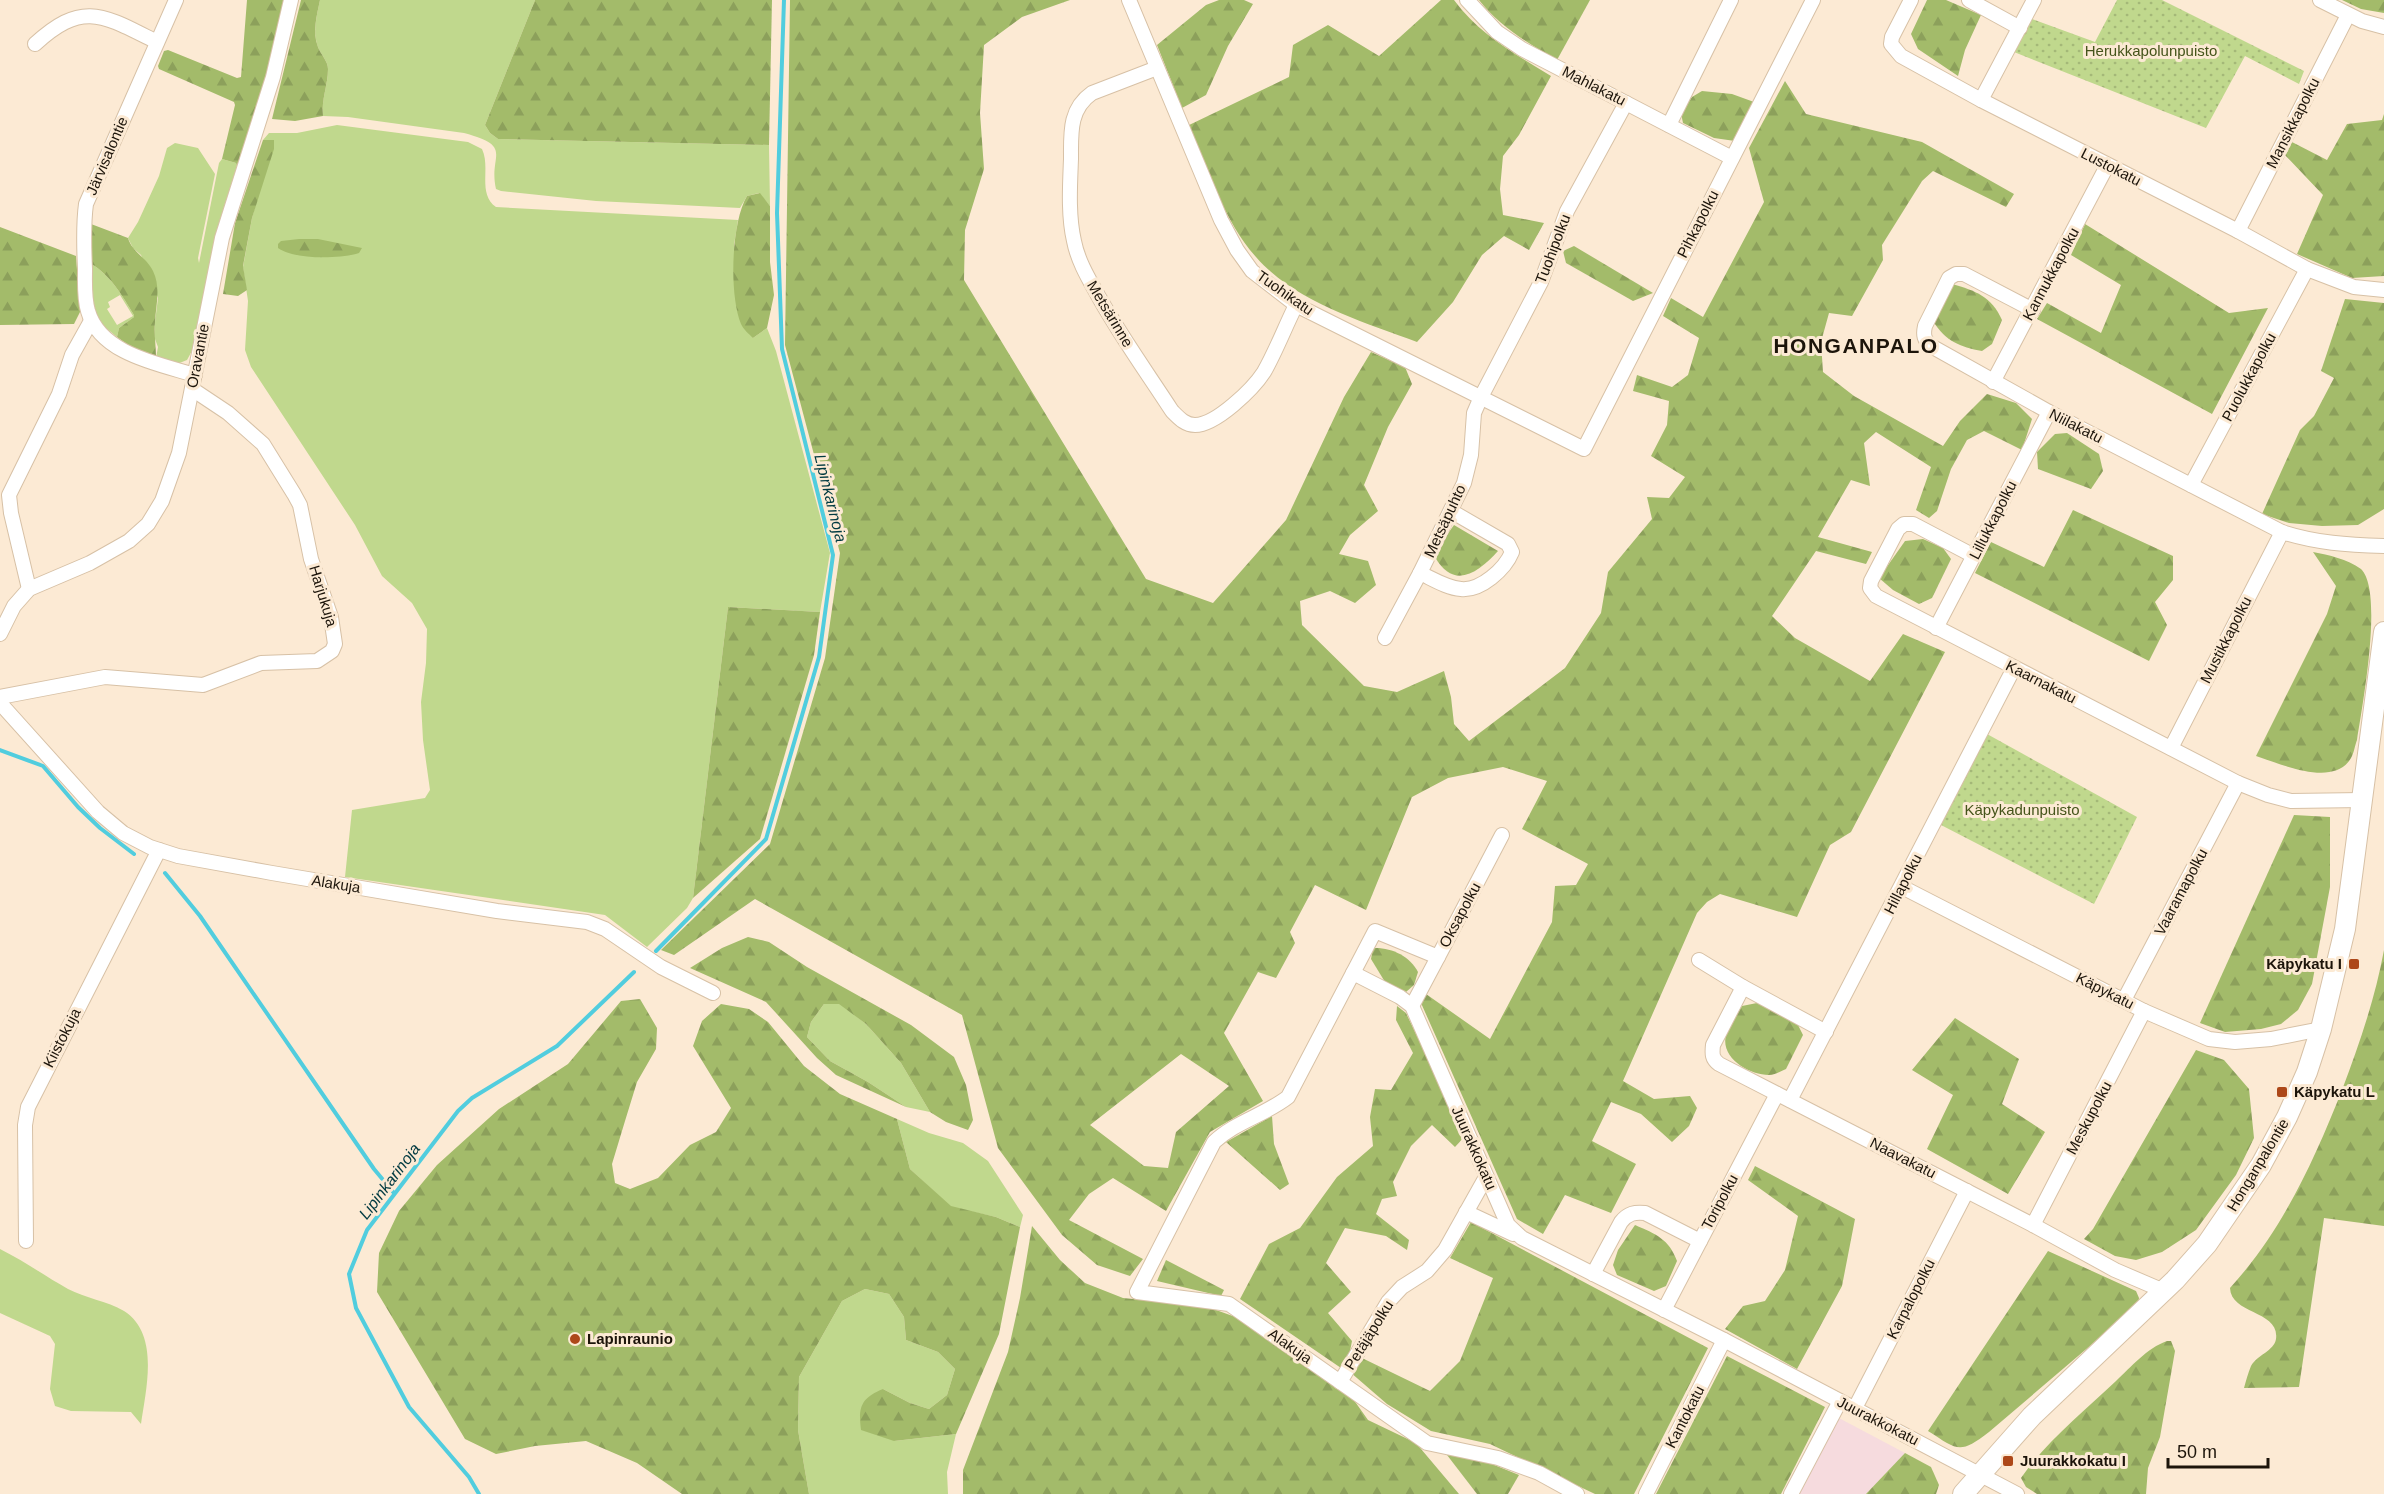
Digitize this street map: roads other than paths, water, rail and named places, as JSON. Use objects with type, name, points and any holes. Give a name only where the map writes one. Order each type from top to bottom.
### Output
[{"type":"street","name":"Järvisalontie","points":[[92,321],[86,297],[84,219],[86,204],[176,0]]},
{"type":"street","name":"Oravantie","points":[[0,634],[14,606],[29,589],[110,553],[129,541],[156,514],[179,453],[222,238],[273,77],[291,0]]},
{"type":"street","name":"Tuohikatu","points":[[1129,0],[1221,220],[1237,250],[1252,271],[1296,305],[1584,449]]},
{"type":"street","name":"Mahlakatu","points":[[1467,0],[1484,20],[1508,40],[1732,158]]},
{"type":"street","points":[[1669,125],[1731,0]]},
{"type":"street","name":"Pihkapolku","points":[[1584,449],[1813,0]]},
{"type":"street","name":"Lustokatu","points":[[1911,0],[1892,36],[1891,44],[1900,56],[2307,269],[2354,287],[2384,290]]},
{"type":"street","points":[[1969,0],[2020,28]]},
{"type":"street","points":[[1981,100],[2034,0]]},
{"type":"street","points":[[2320,0],[2348,15],[2384,27]]},
{"type":"street","points":[[35,44],[62,19],[87,11],[102,15],[156,42]]},
{"type":"street","name":"Mansikkapolku","points":[[2238,231],[2348,15]]},
{"type":"street","name":"Metsärinne","points":[[1157,68],[1084,98],[1075,110],[1071,126],[1070,196],[1074,241],[1086,274],[1109,314],[1172,411],[1184,423],[1195,425],[1207,423],[1236,403],[1263,374],[1296,305]]},
{"type":"street","name":"Tuohipolku","points":[[1481,397],[1541,282],[1567,211],[1626,103]]},
{"type":"street","name":"Kannukkapolku","points":[[1993,381],[2033,310],[2107,166]]},
{"type":"street","name":"Puolukkapolku","points":[[2191,485],[2307,269]]},
{"type":"street","name":"Niilakatu","points":[[2033,310],[1964,274],[1956,274],[1949,278],[1924,326],[1923,334],[1925,341],[2049,412],[2282,532],[2308,540],[2340,545],[2384,546]]},
{"type":"street","points":[[29,589],[10,513],[9,495],[59,394],[72,355],[92,321],[106,338],[125,351],[195,375]]},
{"type":"street","name":"Harjukuja","points":[[0,697],[105,677],[203,685],[261,663],[317,661],[332,651],[335,644],[331,617],[311,559],[300,505],[263,444],[228,413],[192,389]]},
{"type":"street","name":"Metsäpuhto","points":[[1385,638],[1464,483],[1471,455],[1474,413],[1481,397]]},
{"type":"street","name":"Lillukkapolku","points":[[1936,628],[2049,412]]},
{"type":"street","points":[[1420,573],[1462,590],[1494,576],[1508,562],[1512,552],[1508,544],[1451,512]]},
{"type":"street","name":"Kaarnakatu","points":[[1974,556],[1913,524],[1904,524],[1898,529],[1871,581],[1870,588],[1876,596],[1936,628],[2238,783],[2291,801],[2362,800]]},
{"type":"street","name":"Mustikkapolku","points":[[2170,748],[2282,532]]},
{"type":"street","name":"Honganpalontie","points":[[1963,1494],[2032,1416],[2164,1291],[2207,1244],[2261,1165],[2287,1118],[2307,1072],[2321,1029],[2345,929],[2384,632]]},
{"type":"street","name":"Hillapolku","points":[[1783,1097],[1826,1032],[2014,668]]},
{"type":"street","name":"Alakuja","points":[[0,703],[98,812],[123,833],[159,850],[272,873],[497,911],[587,922],[605,929],[660,967],[713,993]]},
{"type":"street","name":"Vaaramapolku","points":[[2124,1000],[2238,783]]},
{"type":"street","name":"Oksapolku","points":[[1353,973],[1375,931],[1438,957],[1502,835]]},
{"type":"street","name":"Kiistokuja","points":[[26,1240],[25,1125],[28,1107],[159,850]]},
{"type":"street","name":"Käpykatu","points":[[1902,887],[2144,1011],[2209,1039],[2235,1042],[2271,1039],[2321,1029]]},
{"type":"street","points":[[1353,973],[1412,1005],[1438,957]]},
{"type":"street","points":[[1698,960],[1826,1032]]},
{"type":"street","name":"Alakuja","points":[[1353,973],[1288,1096],[1275,1107],[1225,1132],[1214,1142],[1137,1292],[1229,1304],[1427,1443],[1498,1458],[1539,1473],[1577,1494]]},
{"type":"street","name":"Naavakatu","points":[[1743,987],[1713,1045],[1714,1060],[1719,1064],[2033,1225],[2115,1270],[2164,1291]]},
{"type":"street","name":"Juurakkokatu","points":[[1412,1005],[1508,1225],[1522,1238],[1724,1340],[2017,1494]]},
{"type":"street","name":"Meskupolku","points":[[2033,1225],[2144,1011]]},
{"type":"street","name":"Toripolku","points":[[1664,1310],[1700,1241],[1783,1097]]},
{"type":"street","name":"Petäjäpolku","points":[[1340,1382],[1388,1302],[1402,1287],[1427,1271],[1445,1250],[1486,1177]]},
{"type":"street","name":"Karpalopolku","points":[[1855,1408],[1967,1191]]},
{"type":"street","points":[[1466,1212],[1522,1238]]},
{"type":"street","points":[[1593,1274],[1621,1222],[1626,1216],[1635,1212],[1645,1213],[1700,1241]]},
{"type":"street","name":"Kantokatu","points":[[1646,1494],[1724,1340]]},
{"type":"street","points":[[1791,1494],[1840,1401]]},
{"type":"waterway","name":"Lipinkarinoja","points":[[656,951],[766,839],[819,657],[833,555],[782,349],[777,213],[784,0]]},
{"type":"waterway","points":[[0,750],[43,766],[78,807],[100,828],[134,854]]},
{"type":"waterway","points":[[165,873],[200,916],[374,1169],[394,1193]]},
{"type":"waterway","name":"Lipinkarinoja","points":[[479,1494],[469,1477],[409,1407],[356,1308],[349,1274],[367,1230],[458,1111],[472,1098],[557,1046],[634,972]]},
{"type":"place","name":"Käpykatu I","points":[[2354,964]]},
{"type":"place","name":"Käpykatu L","points":[[2282,1092]]},
{"type":"place","name":"Lapinraunio","points":[[575,1339]]},
{"type":"place","name":"Juurakkokatu I","points":[[2008,1461]]},
{"type":"district","name":"HONGANPALO","points":[[1856,346]]},
{"type":"park label","name":"Herukkapolunpuisto","points":[[2151,51]]},
{"type":"park label","name":"Käpykadunpuisto","points":[[2022,810]]}]
